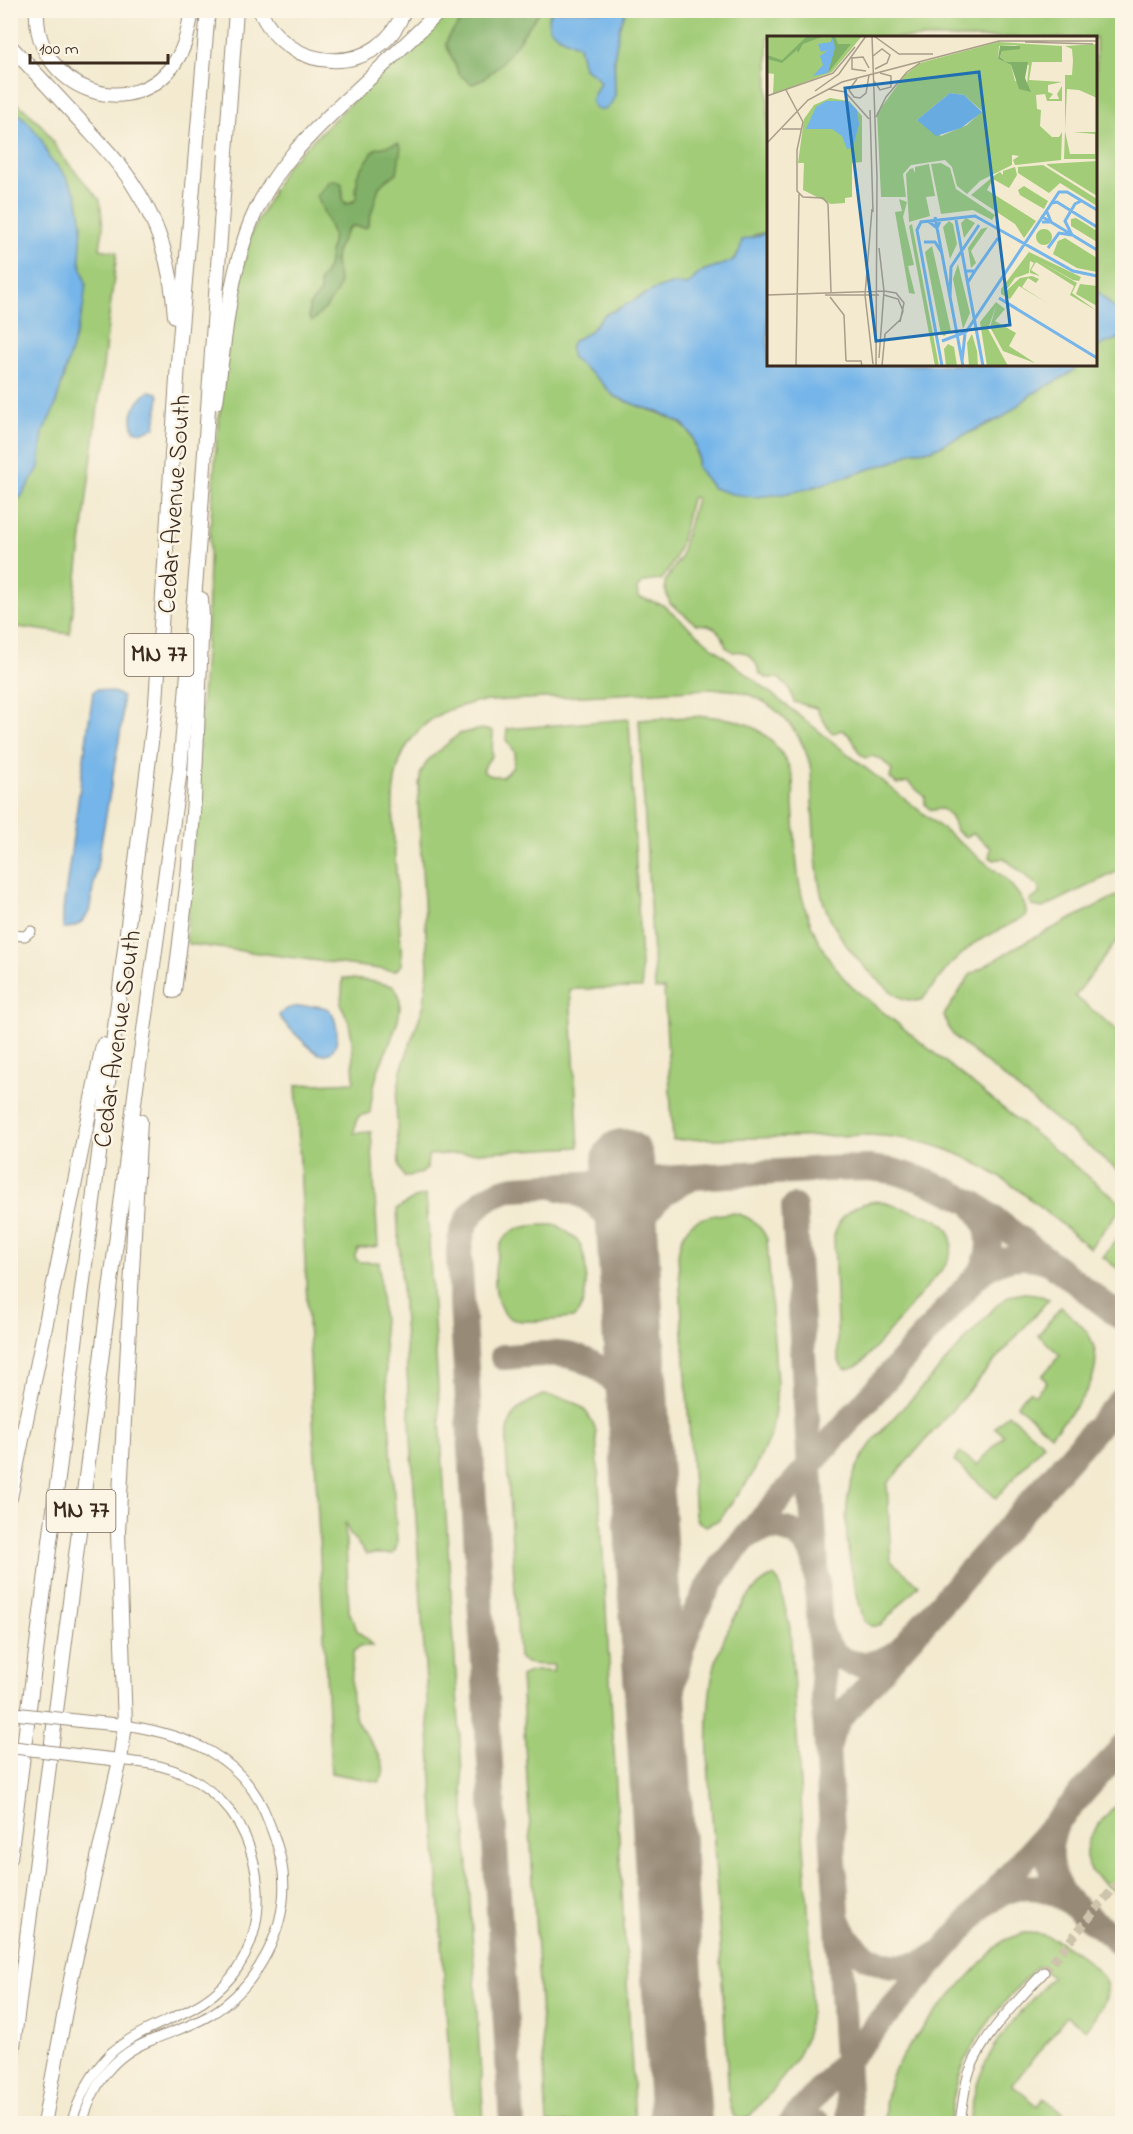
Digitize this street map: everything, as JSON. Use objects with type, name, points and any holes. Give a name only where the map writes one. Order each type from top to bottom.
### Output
[{"type":"highway","points":[[37,10],[38,32],[42,47],[55,68],[81,87],[94,92],[116,94],[150,85],[170,69],[183,47],[192,10]]},
{"type":"highway","name":"Cedar Avenue South","points":[[10,1858],[156,703],[178,363],[208,10]]},
{"type":"highway","name":"Cedar Avenue South","points":[[10,2070],[130,1128],[180,770],[198,551],[236,10]]},
{"type":"highway","points":[[260,10],[274,35],[295,52],[322,60],[337,61],[365,53],[379,45],[397,26],[404,10]]},
{"type":"highway","points":[[202,484],[237,268],[248,229],[260,203],[275,176],[310,135],[441,10]]},
{"type":"highway","points":[[10,46],[120,167],[144,204],[155,225],[170,274],[178,363]]},
{"type":"highway","points":[[174,991],[188,878],[194,800],[202,617],[198,551]]},
{"type":"highway","points":[[10,1498],[124,946]]},
{"type":"highway","points":[[44,2124],[72,1974],[120,1760],[125,1725],[118,1532],[135,1191],[155,952]]},
{"type":"main road","points":[[10,1713],[125,1725]]},
{"type":"main road","points":[[10,1747],[120,1760]]},
{"type":"street","points":[[10,935],[21,937],[31,932]]},
{"type":"street","points":[[82,2124],[94,2088],[127,2052],[210,2015],[228,2003],[246,1986],[261,1965],[270,1944],[278,1919],[283,1889],[284,1874],[279,1848],[264,1809],[244,1779],[216,1755],[180,1737],[158,1730],[125,1725]]},
{"type":"street","points":[[71,2124],[77,2103],[87,2084],[112,2053],[145,2030],[192,2009],[222,1987],[245,1955],[259,1914],[260,1887],[253,1855],[234,1815],[202,1785],[187,1776],[159,1766],[120,1760]]},
{"type":"street","points":[[960,2124],[969,2073],[981,2049],[996,2026],[1044,1972]]},
{"type":"green space","points":[[446,11],[473,11],[464,17],[446,44],[459,74],[502,61],[540,11],[552,11],[548,18],[558,36],[579,46],[584,68],[596,76],[600,82],[596,90],[615,95],[617,41],[626,11],[1122,11],[1122,316],[1097,291],[1097,36],[767,36],[767,232],[754,235],[730,263],[703,271],[688,285],[671,284],[604,315],[588,333],[574,341],[572,358],[618,398],[678,422],[692,438],[697,467],[807,489],[895,461],[913,451],[931,450],[1003,417],[1032,394],[1069,374],[1078,366],[1097,366],[1097,348],[1122,337],[1122,869],[1043,908],[1032,906],[1030,901],[1039,894],[1039,887],[1004,858],[994,860],[989,857],[991,848],[973,833],[966,837],[956,831],[947,812],[941,809],[931,810],[925,805],[925,797],[908,782],[897,784],[890,778],[892,770],[881,759],[862,756],[848,734],[842,730],[833,733],[830,731],[816,708],[794,702],[789,688],[778,678],[766,678],[759,673],[754,660],[747,654],[733,652],[726,647],[723,638],[715,628],[696,624],[670,603],[665,582],[680,558],[696,498],[693,497],[673,562],[661,580],[644,582],[637,588],[638,597],[663,605],[715,649],[1006,879],[1023,901],[1026,916],[974,943],[949,966],[922,1000],[907,1000],[896,995],[866,969],[850,949],[835,928],[824,905],[816,859],[811,771],[805,749],[799,738],[784,718],[764,702],[737,691],[710,689],[475,702],[444,712],[422,727],[409,743],[400,760],[395,778],[393,818],[402,965],[395,971],[189,944],[186,940],[216,446],[226,355],[248,240],[286,166]],"holes":[[[398,161],[396,170],[377,191],[368,225],[362,228],[352,226],[342,238],[335,259],[339,281],[337,291],[312,320],[309,318],[309,306],[320,293],[320,281],[328,268],[333,235],[325,216],[343,191],[343,202],[351,202],[357,197],[355,186]]]},
{"type":"green space","points":[[473,11],[540,11],[501,63],[492,72],[472,84],[459,74],[446,44],[448,37],[464,17]]},
{"type":"green space","points":[[11,99],[44,128],[61,155],[100,200],[103,228],[100,249],[117,252],[70,634],[11,626]]},
{"type":"green space","points":[[398,143],[401,147],[397,173],[379,187],[366,228],[352,226],[348,228],[336,252],[338,290],[325,309],[312,321],[309,318],[309,306],[320,293],[320,281],[328,268],[333,235],[317,196],[329,181],[338,181],[342,184],[343,202],[347,204],[353,202],[357,197],[357,175],[375,149]]},
{"type":"green space","points":[[705,716],[749,725],[772,741],[783,756],[793,780],[796,853],[802,897],[818,939],[842,976],[852,987],[1122,1204],[1090,1248],[1002,1178],[963,1156],[924,1143],[897,1137],[869,1135],[673,1140],[664,989],[655,989],[639,720]]},
{"type":"green space","points":[[629,719],[642,988],[570,989],[579,1147],[428,1155],[427,1168],[422,1173],[404,1177],[399,1167],[396,1102],[401,1071],[424,1004],[428,968],[418,803],[421,772],[428,760],[459,734],[481,729],[493,731],[492,756],[483,771],[488,775],[502,777],[513,767],[515,752],[506,740],[507,729]]},
{"type":"green space","points":[[1122,893],[1122,934],[1075,996],[1122,1034],[1122,1174],[957,1039],[948,1028],[944,1015],[970,975],[1018,946]]},
{"type":"green space","points":[[343,978],[393,986],[400,1004],[396,1027],[377,1076],[370,1113],[359,1116],[354,1133],[371,1132],[378,1246],[358,1249],[355,1255],[356,1260],[361,1262],[379,1262],[397,1542],[392,1554],[366,1554],[350,1534],[345,1522],[349,1611],[357,1630],[373,1646],[360,1646],[353,1652],[352,1701],[358,1724],[376,1749],[383,1766],[383,1774],[379,1782],[331,1773],[296,1085],[354,1082],[352,1039],[349,1023],[341,1004]]},
{"type":"green space","points":[[426,1195],[484,2123],[453,2123],[397,1209],[415,1198]]},
{"type":"green space","points":[[879,1201],[918,1212],[945,1225],[952,1242],[950,1255],[944,1267],[863,1362],[848,1370],[842,1367],[838,1357],[834,1236],[840,1221],[850,1211],[863,1204]]},
{"type":"green space","points":[[732,1213],[753,1221],[767,1239],[777,1385],[775,1411],[771,1434],[752,1475],[719,1520],[706,1526],[697,1521],[695,1516],[678,1255],[684,1233],[695,1222],[702,1218]]},
{"type":"green space","points":[[557,1225],[579,1243],[585,1260],[585,1293],[579,1312],[573,1318],[532,1321],[512,1319],[499,1304],[496,1292],[495,1266],[502,1243],[507,1235],[518,1229]]},
{"type":"green space","points":[[1122,1232],[1122,1272],[1103,1257]]},
{"type":"green space","points":[[1024,1293],[1036,1294],[1049,1299],[887,1484],[891,1561],[919,1585],[880,1626],[871,1626],[864,1621],[852,1572],[847,1538],[847,1504],[854,1473],[869,1447],[888,1423],[995,1307],[1009,1296]]},
{"type":"green space","points":[[1061,1307],[1090,1337],[1095,1351],[1096,1365],[1087,1391],[1051,1435],[1017,1405],[1029,1391],[1035,1395],[1047,1382],[1042,1376],[1060,1355],[1038,1335]]},
{"type":"green space","points":[[543,1395],[570,1400],[582,1407],[596,1431],[635,2123],[547,2123],[521,1676],[537,1671],[553,1672],[554,1665],[530,1664],[519,1657],[506,1446],[509,1426],[515,1413],[525,1404]]},
{"type":"green space","points":[[1008,1414],[1044,1444],[996,1498],[954,1461],[960,1452],[977,1465],[1004,1435],[995,1428]]},
{"type":"green space","points":[[774,1576],[779,1582],[790,1628],[811,1955],[811,2000],[806,2033],[799,2053],[787,2072],[750,2116],[740,2121],[733,2115],[729,2098],[709,1781],[709,1698],[719,1651],[733,1620],[752,1592]]},
{"type":"green space","points":[[1122,1798],[1122,1897],[1093,1873],[1087,1863],[1086,1852],[1093,1832]]},
{"type":"green space","points":[[1024,1933],[1047,1936],[1073,1950],[1100,1974],[1107,1989],[1102,2006],[1086,2030],[1067,2016],[1012,2085],[1038,2106],[1044,2098],[1076,2123],[969,2123],[979,2078],[987,2060],[1009,2027],[1052,1977],[1037,1966],[1005,2001],[978,2037],[959,2077],[950,2123],[885,2124],[888,2089],[904,2053],[941,2006],[995,1948],[1005,1940]]},
{"type":"water","points":[[552,11],[626,11],[620,25],[614,58],[615,95],[605,110],[596,109],[591,101],[600,82],[596,76],[584,68],[579,46],[558,36],[549,28],[548,18]]},
{"type":"water","points":[[11,110],[30,124],[43,142],[49,158],[62,171],[77,195],[82,224],[80,261],[86,284],[83,309],[55,407],[43,432],[39,468],[21,497],[11,504]]},
{"type":"water","points":[[767,233],[767,366],[1078,366],[1069,374],[1032,394],[1003,417],[931,450],[913,451],[895,461],[807,489],[783,494],[755,497],[732,494],[713,488],[697,467],[698,455],[693,437],[683,424],[659,412],[614,396],[599,380],[572,358],[570,349],[573,341],[588,333],[604,315],[651,291],[671,284],[688,285],[703,271],[733,260],[737,256],[742,240]]},
{"type":"water","points":[[1097,291],[1122,316],[1122,337],[1097,348]]},
{"type":"water","points":[[149,391],[158,393],[159,397],[155,427],[143,432],[134,430],[132,419],[134,409]]},
{"type":"water","points":[[97,689],[116,693],[122,697],[122,723],[89,912],[79,924],[63,928],[63,910],[93,692]]},
{"type":"water","points":[[324,1007],[332,1014],[337,1028],[336,1044],[327,1054],[316,1052],[279,1016],[290,1008]]},
{"type":"taxiway","points":[[512,2124],[459,1254],[463,1230],[474,1210],[492,1196],[515,1188],[826,1169],[869,1168],[893,1171],[920,1179],[976,1205],[1122,1318]]},
{"type":"taxiway","points":[[559,1188],[574,1192],[597,1205],[612,1224],[629,1260],[636,1234],[647,1212],[664,1193],[688,1180]]},
{"type":"taxiway","points":[[664,1844],[667,1728],[680,1654],[692,1619],[710,1585],[733,1552],[982,1270],[989,1245],[984,1221],[974,1206]]},
{"type":"taxiway","points":[[794,1207],[850,2124]]},
{"type":"taxiway","points":[[977,1276],[994,1264],[1012,1258],[1031,1258],[1051,1263]]},
{"type":"taxiway","points":[[503,1357],[558,1354],[581,1359],[601,1369],[618,1385],[633,1412],[641,1468]]},
{"type":"taxiway","points":[[899,1651],[1120,1401]]},
{"type":"taxiway","points":[[748,1536],[769,1529],[789,1531],[805,1542],[815,1562]]},
{"type":"taxiway","points":[[821,1629],[833,1652],[852,1663],[876,1662],[899,1651],[839,1719],[832,1732],[829,1745]]},
{"type":"taxiway","points":[[790,2124],[1122,1748]]},
{"type":"taxiway","points":[[992,1899],[1011,1890],[1030,1887],[1050,1891],[1068,1901],[1056,1883],[1050,1865],[1050,1845],[1056,1825]]},
{"type":"taxiway","points":[[1068,1901],[1122,1944]]},
{"type":"taxiway","points":[[839,1921],[846,1936],[856,1948],[867,1957],[880,1963],[909,1966],[924,1962],[938,1954]]},
{"type":"taxiway","points":[[679,2084],[679,2124]]},
{"type":"taxiway","points":[[800,2124],[819,2124]]},
{"type":"runway","points":[[623,1160],[681,2124]]},
{"type":"tunnel","points":[[1044,1972],[1122,1878]]}]
